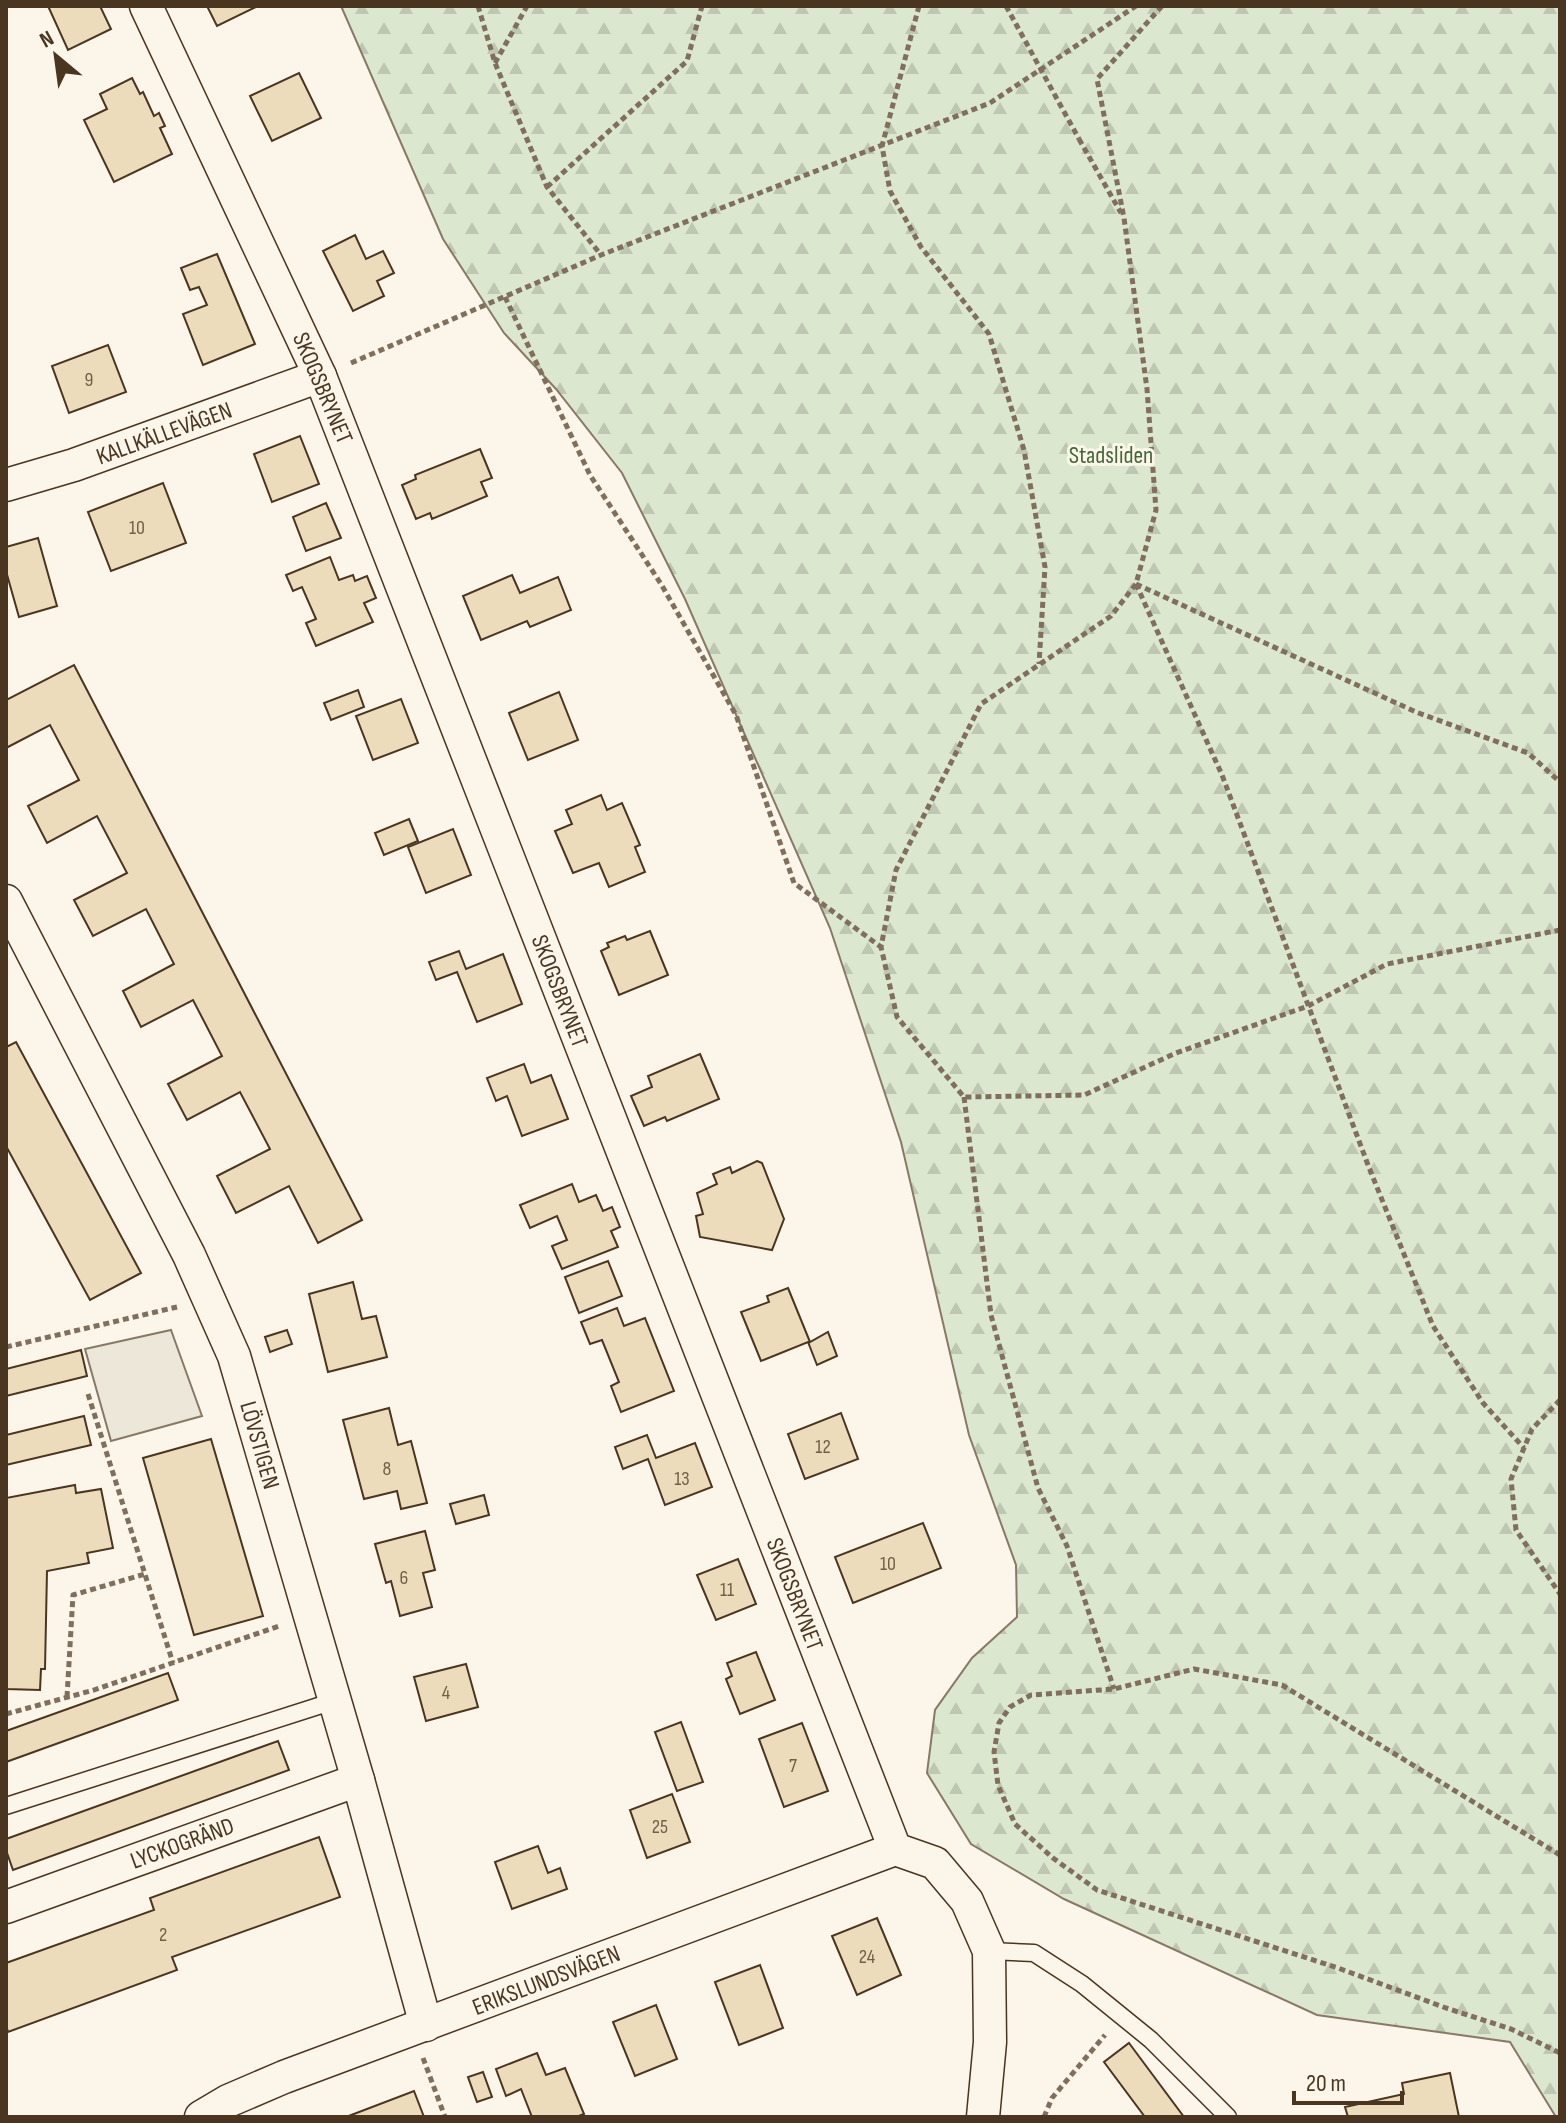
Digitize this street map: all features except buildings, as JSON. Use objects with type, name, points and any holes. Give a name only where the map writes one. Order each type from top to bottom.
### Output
[{"type":"street","name":"SKOGSBRYNET","points":[[146,6],[320,376],[895,1849]]},
{"type":"street","name":"KALLKÄLLEVÄGEN","points":[[6,485],[74,465],[320,376]]},
{"type":"street","name":"LÖVSTIGEN","points":[[6,901],[189,1255],[234,1356],[426,2025]]},
{"type":"street","name":"LYCKOGRÄND","points":[[6,1907],[358,1780]]},
{"type":"street","points":[[895,1849],[935,1863],[967,1901],[989,1951],[990,2042],[983,2117]]},
{"type":"street","name":"ERIKSLUNDSVÄGEN","points":[[201,2117],[228,2101],[284,2077],[895,1849]]},
{"type":"lane","points":[[6,1806],[334,1701]]},
{"type":"lane","points":[[989,1951],[1034,1953],[1082,1984],[1151,2040],[1228,2117]]},
{"type":"path","points":[[478,6],[495,63],[547,187],[601,255]]},
{"type":"path","points":[[495,63],[527,6]]},
{"type":"path","points":[[547,187],[687,61],[702,6]]},
{"type":"path","points":[[919,6],[882,146],[890,191],[921,247],[989,334],[1024,450],[1045,567],[1039,665]]},
{"type":"path","points":[[1006,6],[1124,218]]},
{"type":"path","points":[[320,376],[601,255],[990,103],[1136,6]]},
{"type":"path","points":[[1114,1689],[1067,1546],[1038,1488],[991,1315],[964,1097],[897,1017],[881,947],[896,870],[981,704],[1111,616],[1136,584],[1156,510],[1147,389],[1124,218],[1097,79],[1162,6]]},
{"type":"path","points":[[505,297],[590,475],[661,584],[736,715],[794,883],[881,947]]},
{"type":"path","points":[[1136,584],[1416,712],[1528,753],[1560,782]]},
{"type":"path","points":[[1136,584],[1222,775],[1368,1165],[1433,1326],[1483,1403],[1524,1448]]},
{"type":"path","points":[[964,1097],[1084,1095],[1176,1053],[1308,1006],[1387,964],[1560,930]]},
{"type":"path","points":[[6,1347],[210,1299]]},
{"type":"path","points":[[88,1394],[173,1663]]},
{"type":"path","points":[[1560,1400],[1532,1429],[1511,1479],[1516,1530],[1560,1594]]},
{"type":"path","points":[[67,1697],[73,1595],[145,1574]]},
{"type":"path","points":[[6,1714],[173,1663],[310,1615]]},
{"type":"path","points":[[1560,1855],[1282,1685],[1194,1669],[1114,1689],[1031,1695],[1010,1707],[999,1723],[994,1752],[998,1785],[1015,1824],[1053,1858],[1097,1890],[1338,1968],[1511,2029],[1560,2053]]},
{"type":"path","points":[[1044,2117],[1052,2098],[1121,2016]]},
{"type":"path","points":[[426,2025],[423,2060],[445,2117]]},
{"type":"green space","name":"Stadsliden","points":[[341,6],[1560,6],[1560,2117],[1556,2117],[1510,2042],[1317,2015],[1064,1899],[971,1844],[927,1773],[935,1710],[972,1658],[1017,1617],[1016,1565],[969,1435],[901,1142],[830,928],[685,599],[622,473],[556,389],[504,333],[443,239]]},
{"type":"shaded area","points":[[171,1330],[202,1416],[111,1441],[85,1349]]}]
